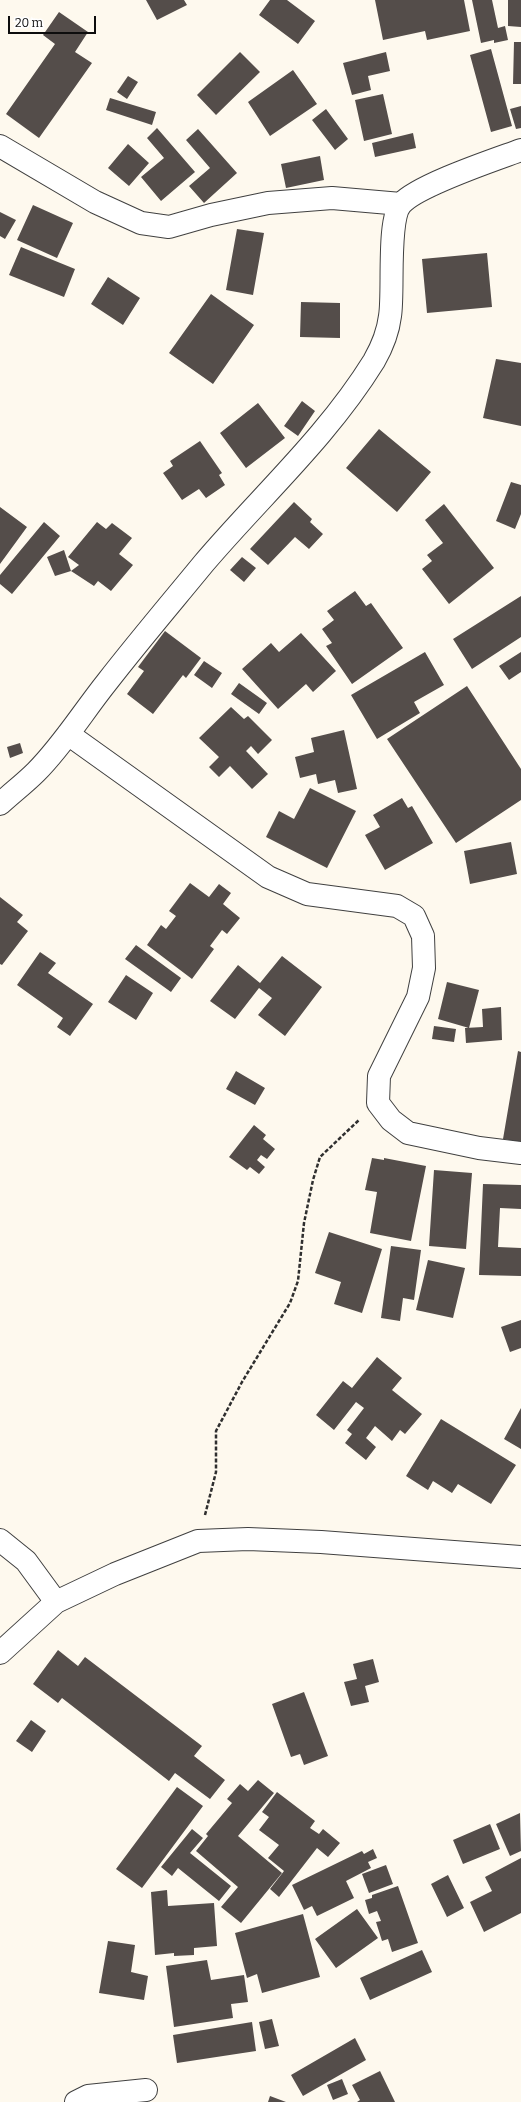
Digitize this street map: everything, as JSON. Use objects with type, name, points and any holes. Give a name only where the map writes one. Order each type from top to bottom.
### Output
[{"type":"street","points":[[0,146],[95,202],[141,223],[169,227],[211,215],[268,202],[332,198],[401,204]]},
{"type":"street","points":[[0,804],[37,772],[107,682],[205,562],[251,509],[287,474],[338,411],[374,361],[386,338],[391,315],[394,225],[401,204],[419,191],[521,150]]},
{"type":"street","points":[[68,734],[268,877],[307,894],[397,906],[414,916],[423,936],[424,968],[418,997],[379,1076],[378,1103],[391,1120],[408,1133],[479,1148],[521,1153]]},
{"type":"street","points":[[0,1653],[56,1602],[116,1574],[198,1541],[248,1539],[321,1542],[521,1557]]},
{"type":"street","points":[[0,1540],[26,1561],[56,1602]]},
{"type":"street","points":[[76,2102],[88,2096],[146,2090]]},
{"type":"path","points":[[198,1541],[216,1472],[216,1432],[242,1382],[290,1303],[298,1281],[304,1222],[313,1180],[320,1157],[344,1133],[378,1103]]},
{"type":"building","points":[[146,0],[184,0],[187,5],[157,20]]},
{"type":"building","points":[[270,0],[287,0],[315,21],[298,44],[259,15]]},
{"type":"building","points":[[375,0],[464,0],[470,31],[427,40],[425,31],[383,40]]},
{"type":"building","points":[[472,0],[492,0],[498,28],[505,26],[508,40],[494,43],[494,40],[481,43]]},
{"type":"building","points":[[508,0],[521,0],[521,27],[508,26]]},
{"type":"building","points":[[59,12],[88,32],[75,52],[92,63],[39,138],[6,114],[55,44],[43,35]]},
{"type":"building","points":[[514,42],[521,42],[521,84],[513,84]]},
{"type":"building","points":[[491,49],[512,126],[491,132],[470,55]]},
{"type":"building","points":[[240,52],[260,72],[216,115],[197,95]]},
{"type":"building","points":[[386,52],[390,71],[368,76],[371,90],[352,95],[343,63]]},
{"type":"building","points":[[293,70],[317,104],[270,136],[248,102]]},
{"type":"building","points":[[128,76],[138,82],[127,99],[117,92]]},
{"type":"building","points":[[383,94],[392,134],[364,141],[355,100]]},
{"type":"building","points":[[110,98],[156,112],[152,125],[106,110]]},
{"type":"building","points":[[521,106],[521,128],[516,129],[510,109]]},
{"type":"building","points":[[326,109],[348,139],[335,150],[312,120]]},
{"type":"building","points":[[157,128],[195,172],[161,201],[141,177],[164,158],[147,138]]},
{"type":"building","points":[[198,129],[237,173],[204,203],[189,186],[210,168],[186,140]]},
{"type":"building","points":[[413,133],[416,148],[375,157],[372,143]]},
{"type":"building","points":[[128,144],[149,163],[129,186],[108,168]]},
{"type":"building","points":[[320,156],[324,180],[286,188],[281,164]]},
{"type":"building","points":[[33,205],[73,223],[57,258],[17,240]]},
{"type":"building","points":[[0,212],[16,220],[5,239],[0,236]]},
{"type":"building","points":[[237,229],[264,233],[253,295],[226,290]]},
{"type":"building","points":[[21,247],[75,269],[64,297],[9,275]]},
{"type":"building","points":[[487,253],[492,307],[427,313],[422,259]]},
{"type":"building","points":[[108,277],[140,298],[123,325],[91,304]]},
{"type":"building","points":[[211,294],[254,325],[213,384],[169,353]]},
{"type":"building","points":[[301,302],[340,303],[340,338],[300,337]]},
{"type":"building","points":[[496,359],[521,363],[521,426],[483,418]]},
{"type":"building","points":[[302,401],[315,411],[298,436],[284,426]]},
{"type":"building","points":[[258,403],[285,438],[246,468],[220,433]]},
{"type":"building","points":[[379,429],[431,472],[397,512],[346,468]]},
{"type":"building","points":[[200,441],[222,473],[219,475],[225,485],[206,498],[199,489],[182,500],[163,473],[173,466],[170,461]]},
{"type":"building","points":[[511,482],[521,485],[521,514],[515,529],[496,521]]},
{"type":"building","points":[[294,502],[312,519],[310,522],[323,534],[309,549],[295,537],[268,565],[250,549]]},
{"type":"building","points":[[444,504],[494,568],[449,604],[422,569],[432,561],[427,555],[443,543],[425,520]]},
{"type":"building","points":[[0,507],[27,527],[0,564]]},
{"type":"building","points":[[44,522],[60,536],[12,594],[0,584],[0,575]]},
{"type":"building","points":[[97,522],[106,529],[112,523],[132,538],[119,554],[133,565],[111,591],[98,581],[94,586],[71,571],[79,565],[68,557]]},
{"type":"building","points":[[64,550],[71,571],[55,576],[47,557]]},
{"type":"building","points":[[242,557],[256,568],[244,582],[230,570]]},
{"type":"building","points":[[355,591],[366,606],[371,603],[403,648],[352,684],[326,646],[332,643],[322,629],[334,620],[327,611]]},
{"type":"building","points":[[521,596],[521,637],[472,669],[453,639]]},
{"type":"building","points":[[165,631],[201,658],[186,678],[183,675],[153,714],[127,694],[144,671],[138,667]]},
{"type":"building","points":[[301,633],[336,671],[313,692],[306,684],[278,709],[242,669],[271,643],[279,652]]},
{"type":"building","points":[[425,652],[444,685],[414,702],[420,713],[377,739],[351,695]]},
{"type":"building","points":[[521,652],[521,672],[509,680],[499,666]]},
{"type":"building","points":[[204,661],[222,673],[212,688],[194,675]]},
{"type":"building","points":[[239,683],[267,703],[259,714],[231,694]]},
{"type":"building","points":[[467,686],[521,769],[521,800],[456,843],[387,739]]},
{"type":"building","points":[[231,707],[244,719],[248,716],[272,740],[258,754],[251,746],[246,751],[268,774],[252,789],[230,766],[219,777],[209,767],[219,757],[199,738]]},
{"type":"building","points":[[344,730],[357,789],[338,793],[335,780],[318,784],[316,774],[300,778],[295,757],[314,752],[311,738]]},
{"type":"building","points":[[20,743],[23,753],[10,758],[7,747]]},
{"type":"building","points":[[310,788],[356,811],[327,868],[266,837],[279,811],[294,819]]},
{"type":"building","points":[[402,798],[408,808],[412,806],[433,843],[385,870],[365,835],[380,827],[373,815]]},
{"type":"building","points":[[511,842],[517,874],[470,884],[464,851]]},
{"type":"building","points":[[190,883],[209,897],[219,884],[231,893],[223,904],[240,918],[227,934],[222,930],[210,946],[214,949],[192,979],[147,945],[161,925],[166,929],[176,916],[169,911]]},
{"type":"building","points":[[0,897],[23,915],[17,922],[28,931],[2,965],[0,964]]},
{"type":"building","points":[[136,945],[181,978],[171,992],[125,959]]},
{"type":"building","points":[[40,952],[56,963],[48,973],[93,1004],[70,1036],[57,1027],[63,1018],[17,985]]},
{"type":"building","points":[[282,956],[322,987],[285,1036],[258,1015],[272,998],[259,988],[235,1019],[210,1001],[238,965],[260,983]]},
{"type":"building","points":[[126,975],[153,993],[136,1020],[108,1002]]},
{"type":"building","points":[[447,982],[479,990],[469,1028],[438,1019]]},
{"type":"building","points":[[501,1007],[502,1040],[466,1043],[465,1028],[483,1027],[482,1009]]},
{"type":"building","points":[[434,1026],[456,1029],[454,1042],[432,1039]]},
{"type":"building","points":[[518,1051],[521,1052],[521,1142],[503,1139]]},
{"type":"building","points":[[236,1071],[265,1088],[255,1105],[226,1089]]},
{"type":"building","points":[[254,1125],[266,1135],[263,1139],[275,1149],[267,1159],[261,1155],[257,1160],[265,1167],[259,1174],[250,1167],[247,1170],[229,1157]]},
{"type":"building","points":[[372,1158],[384,1160],[384,1158],[426,1166],[411,1241],[370,1233],[377,1192],[365,1190]]},
{"type":"building","points":[[434,1170],[472,1173],[466,1249],[429,1246]]},
{"type":"building","points":[[483,1184],[521,1185],[521,1209],[500,1208],[498,1247],[521,1248],[521,1276],[479,1275]]},
{"type":"building","points":[[329,1232],[382,1249],[362,1313],[334,1304],[341,1282],[315,1273]]},
{"type":"building","points":[[391,1246],[421,1250],[414,1300],[403,1298],[400,1321],[381,1318]]},
{"type":"building","points":[[428,1260],[465,1268],[453,1318],[416,1310]]},
{"type":"building","points":[[521,1320],[521,1348],[510,1352],[501,1327]]},
{"type":"building","points":[[377,1357],[402,1378],[392,1390],[422,1414],[405,1434],[400,1430],[392,1441],[375,1426],[366,1438],[376,1447],[366,1460],[345,1443],[352,1434],[347,1430],[364,1408],[356,1402],[334,1430],[316,1415],[343,1381],[352,1388]]},
{"type":"building","points":[[521,1408],[521,1449],[504,1439]]},
{"type":"building","points":[[441,1419],[516,1465],[491,1504],[458,1484],[452,1493],[433,1481],[428,1490],[406,1476]]},
{"type":"building","points":[[58,1650],[78,1666],[85,1657],[202,1746],[194,1756],[225,1780],[210,1799],[175,1773],[169,1781],[62,1698],[58,1703],[33,1684]]},
{"type":"building","points":[[373,1659],[379,1682],[365,1686],[369,1702],[351,1706],[344,1682],[357,1679],[353,1664]]},
{"type":"building","points":[[304,1692],[328,1756],[304,1765],[300,1754],[291,1757],[272,1704]]},
{"type":"building","points":[[31,1720],[46,1731],[32,1752],[16,1741]]},
{"type":"building","points":[[258,1780],[274,1793],[238,1836],[282,1873],[241,1923],[221,1907],[238,1887],[196,1851],[208,1836],[206,1834],[232,1803],[227,1799],[240,1784],[248,1791]]},
{"type":"building","points":[[177,1787],[203,1806],[142,1888],[116,1869]]},
{"type":"building","points":[[277,1792],[315,1821],[310,1828],[319,1834],[323,1829],[340,1843],[328,1857],[317,1848],[279,1897],[270,1889],[284,1871],[268,1858],[279,1845],[259,1830],[269,1817],[262,1812]]},
{"type":"building","points":[[520,1813],[521,1851],[510,1856],[496,1824]]},
{"type":"building","points":[[490,1824],[500,1849],[463,1864],[453,1840]]},
{"type":"building","points":[[192,1829],[203,1838],[190,1853],[231,1886],[219,1901],[178,1868],[172,1876],[161,1867]]},
{"type":"building","points":[[373,1849],[377,1858],[368,1862],[371,1868],[346,1881],[354,1898],[317,1916],[312,1906],[304,1910],[292,1885],[362,1851],[364,1854]]},
{"type":"building","points":[[521,1858],[521,1913],[484,1932],[470,1902],[492,1891],[485,1877]]},
{"type":"building","points":[[386,1865],[393,1884],[369,1893],[362,1874]]},
{"type":"building","points":[[448,1875],[464,1908],[447,1917],[431,1884]]},
{"type":"building","points":[[398,1886],[418,1943],[392,1952],[388,1939],[382,1941],[376,1922],[381,1921],[377,1911],[369,1914],[365,1900],[372,1898],[372,1895]]},
{"type":"building","points":[[167,1890],[168,1906],[214,1903],[217,1946],[194,1948],[194,1955],[174,1956],[174,1953],[155,1955],[151,1892]]},
{"type":"building","points":[[357,1909],[378,1938],[336,1968],[315,1939]]},
{"type":"building","points":[[303,1914],[320,1977],[262,1993],[257,1974],[247,1978],[235,1933]]},
{"type":"building","points":[[108,1941],[135,1945],[131,1972],[148,1976],[144,2000],[99,1993]]},
{"type":"building","points":[[422,1950],[432,1972],[370,2000],[360,1978]]},
{"type":"building","points":[[207,1960],[211,1980],[244,1975],[248,2002],[231,2004],[233,2018],[174,2027],[166,1966]]},
{"type":"building","points":[[272,2019],[279,2046],[265,2049],[259,2022]]},
{"type":"building","points":[[252,2022],[256,2051],[177,2063],[173,2035]]},
{"type":"building","points":[[355,2038],[366,2060],[303,2096],[291,2075]]},
{"type":"building","points":[[380,2071],[395,2102],[357,2102],[360,2100],[352,2085]]},
{"type":"building","points":[[342,2079],[348,2094],[333,2100],[327,2085]]},
{"type":"building","points":[[270,2096],[286,2102],[268,2102]]}]
